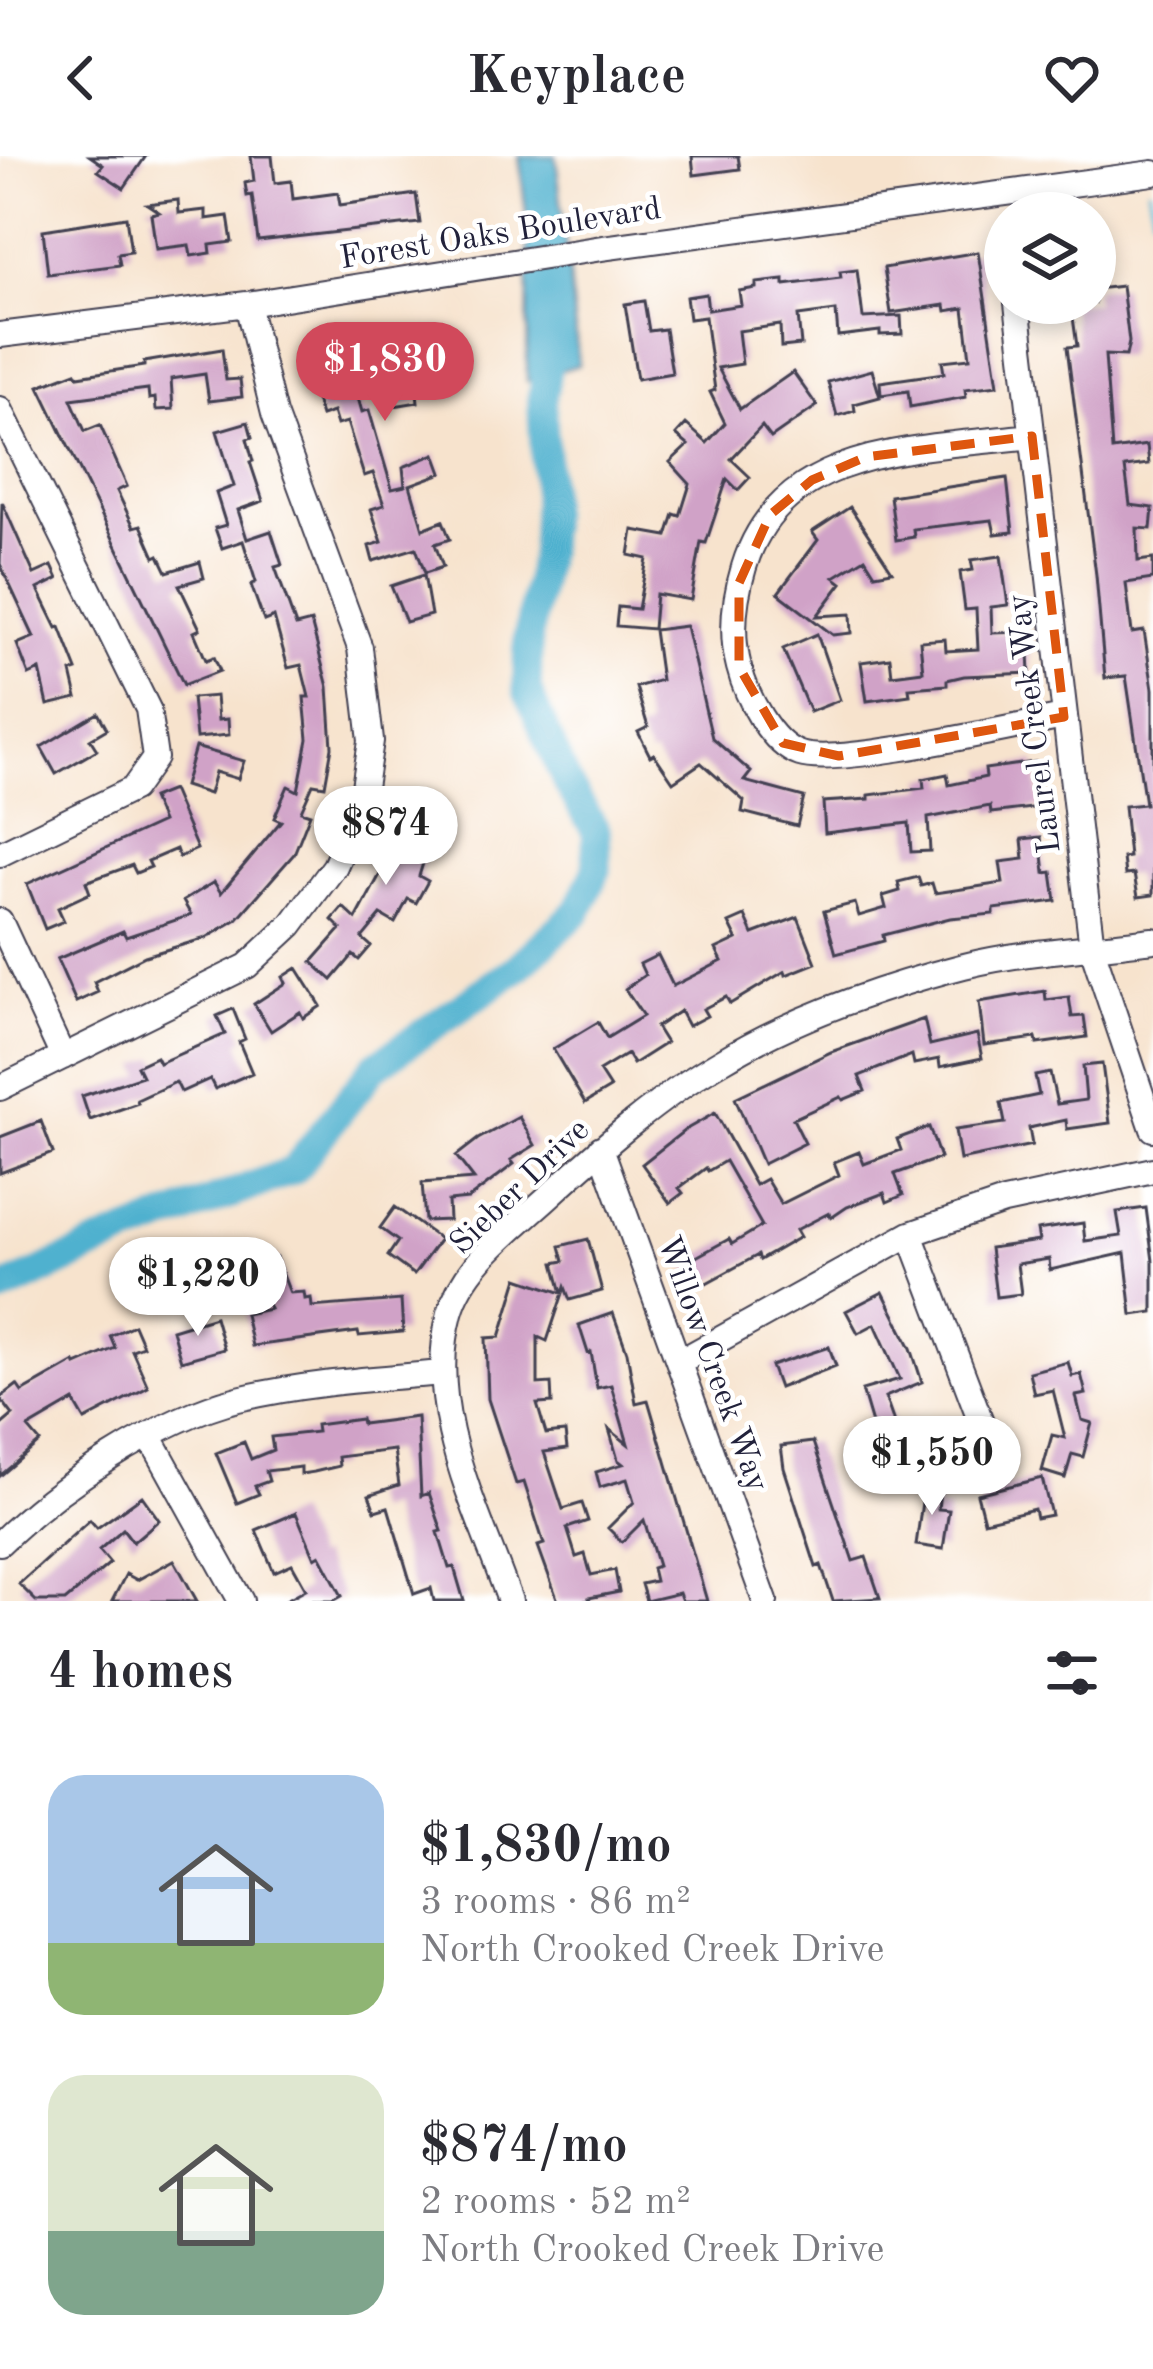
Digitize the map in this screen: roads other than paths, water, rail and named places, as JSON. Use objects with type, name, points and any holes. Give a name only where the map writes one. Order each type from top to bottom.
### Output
[{"type":"street","name":"Forest Oaks Boulevard","points":[[1059,192],[1153,173]]},
{"type":"street","name":"Forest Oaks Boulevard","points":[[0,335],[247,304],[602,248],[984,205]]},
{"type":"street","points":[[0,1088],[247,966],[291,926],[335,866],[361,807],[371,741],[360,648],[274,414],[247,304]]},
{"type":"street","name":"Laurel Creek Way","points":[[1019,324],[1092,948],[1153,1130]]},
{"type":"street","points":[[0,409],[148,709],[155,758],[133,789],[0,854]]},
{"type":"street","points":[[1032,436],[866,458],[837,465],[794,493],[770,514],[747,555],[734,610],[739,667],[746,690],[783,743],[798,754],[816,757],[1064,717]]},
{"type":"street","points":[[0,921],[63,1057]]},
{"type":"street","name":"Sieber Drive","points":[[510,1601],[453,1439],[442,1373],[451,1309],[464,1283],[497,1244],[601,1148],[720,1062],[855,998],[968,965],[1153,940]]},
{"type":"street","name":"Willow Creek Way","points":[[601,1148],[765,1601]]},
{"type":"street","points":[[679,1362],[910,1234],[1004,1202],[1153,1170]]},
{"type":"street","points":[[910,1234],[986,1436]]},
{"type":"street","points":[[0,1543],[68,1487],[148,1435],[233,1400],[329,1382],[442,1373]]},
{"type":"street","points":[[148,1435],[241,1601]]},
{"type":"water","points":[[519,156],[556,156],[579,365],[527,381],[528,231]]},
{"type":"waterway","points":[[1149,189],[1153,215]]},
{"type":"waterway","points":[[0,1291],[110,1240],[294,1170],[374,1067],[517,968],[578,911],[597,869],[596,831],[566,781],[527,690],[528,636],[545,549],[542,402],[551,338]]}]
